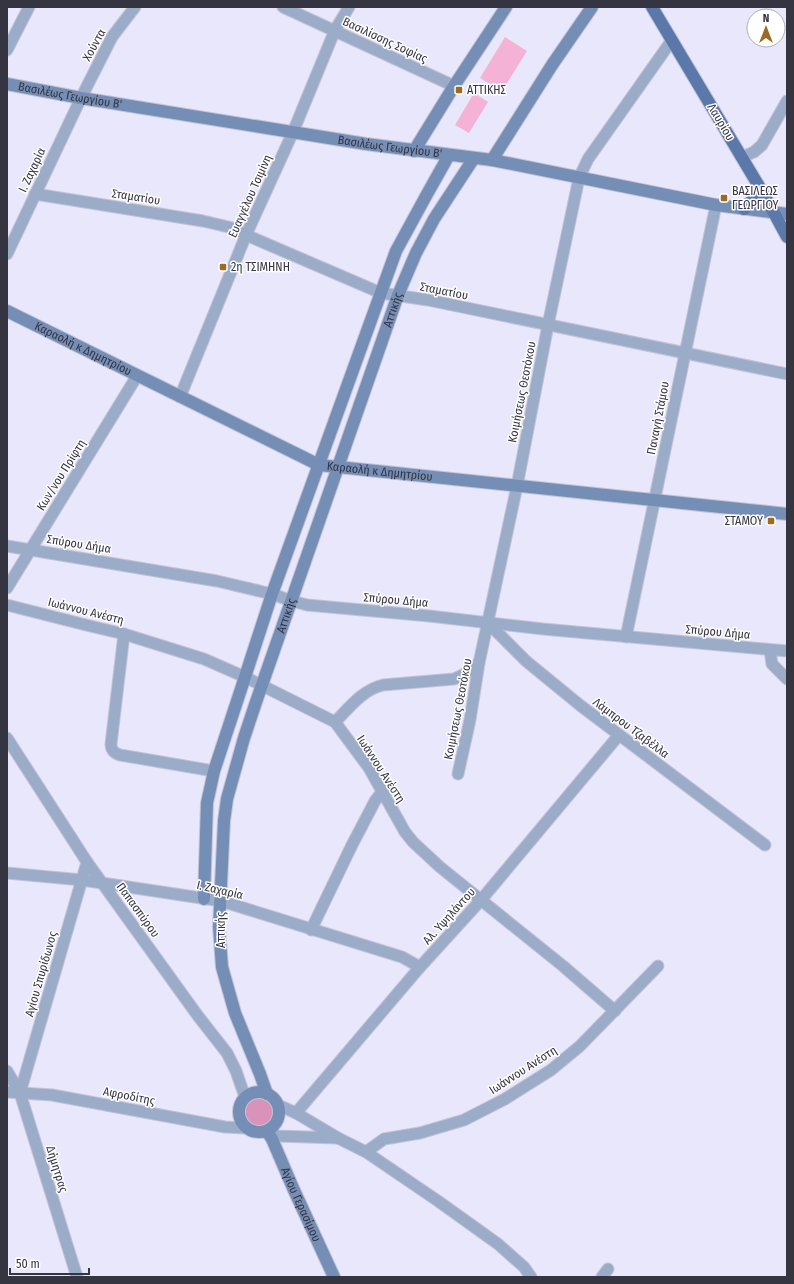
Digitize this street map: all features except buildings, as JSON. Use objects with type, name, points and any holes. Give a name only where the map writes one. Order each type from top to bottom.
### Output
[{"type":"main road","name":"Λαυρίου","points":[[652,7],[742,157],[787,237]]},
{"type":"main road","points":[[744,209],[754,198],[758,185]]},
{"type":"street","points":[[7,50],[28,10],[38,7]]},
{"type":"street","name":"Χούντα","points":[[81,98],[112,37],[135,7]]},
{"type":"street","name":"Βασιλίσσης Σοφίας","points":[[283,7],[454,86]]},
{"type":"street","name":"Ευαγγέλου Τσιμίνη","points":[[180,397],[246,235],[293,132],[335,30],[349,7]]},
{"type":"street","points":[[414,151],[454,86],[506,7]]},
{"type":"street","points":[[492,160],[552,65],[592,7]]},
{"type":"street","name":"Κοιμήσεως Θεοτόκου","points":[[458,774],[470,720],[479,663],[517,486],[578,178],[588,159],[672,40]]},
{"type":"street","name":"Βασιλέως Γεωργίου Β'","points":[[7,84],[81,98],[414,151],[492,160],[716,205],[773,211],[787,214]]},
{"type":"street","name":"Ι. Ζαχαρία","points":[[7,254],[81,98]]},
{"type":"street","points":[[742,157],[754,152],[762,145],[787,101]]},
{"type":"street","name":"Αττικής","points":[[204,899],[207,803],[214,771],[272,594],[396,251],[449,155]]},
{"type":"street","name":"Αττικής","points":[[267,1094],[235,1013],[222,967],[219,927],[224,821],[227,799],[244,738],[292,602],[337,466],[398,296],[416,253],[434,219],[474,158]]},
{"type":"street","name":"Σταματίου","points":[[35,194],[203,221],[233,228],[381,293],[428,300],[684,354],[787,374]]},
{"type":"street","name":"Παναγή Στάμου","points":[[626,637],[716,205]]},
{"type":"street","name":"Καραολή κ Δημητρίου","points":[[7,311],[319,465],[787,514]]},
{"type":"street","name":"Κων/νου Πρίφτη","points":[[7,588],[137,376]]},
{"type":"street","name":"Σπύρου Δήμα","points":[[7,546],[217,580],[272,594],[307,606],[429,616],[626,637],[770,650],[787,650]]},
{"type":"street","name":"Ιωάννου Ανέστη","points":[[7,605],[124,634],[204,659],[245,677],[334,722],[369,768],[405,832],[413,842],[440,867],[615,1010]]},
{"type":"street","name":"Λάμπρου Τζαβέλλα","points":[[488,623],[526,661],[581,706],[765,844]]},
{"type":"street","points":[[124,634],[111,744],[112,750],[120,755],[214,771]]},
{"type":"street","points":[[770,650],[772,664],[787,679]]},
{"type":"street","points":[[334,722],[365,692],[375,687],[454,678],[465,674],[479,663]]},
{"type":"street","name":"Αλ. Υψηλάντου","points":[[296,1113],[420,967],[481,900],[619,734]]},
{"type":"street","name":"Παπασπύρου","points":[[7,738],[87,862],[198,1016],[227,1053],[236,1071],[245,1097]]},
{"type":"street","points":[[312,930],[352,845],[375,801],[382,792]]},
{"type":"street","name":"Αγίου Σπυρίδωνος","points":[[20,1093],[87,862]]},
{"type":"street","name":"Ι. Ζαχαρία","points":[[7,873],[82,880],[221,901],[402,957],[420,967]]},
{"type":"street","name":"Ιωάννου Ανέστη","points":[[366,1152],[384,1139],[420,1133],[464,1120],[505,1099],[551,1070],[580,1046],[658,966]]},
{"type":"street","name":"Δήμητρας","points":[[7,1071],[20,1093],[77,1277]]},
{"type":"street","name":"Αφροδίτης","points":[[7,1092],[52,1095],[225,1127],[246,1128]]},
{"type":"street","points":[[256,1092],[267,1094],[276,1100],[278,1105],[280,1111],[277,1122],[268,1131],[256,1133],[246,1128],[241,1122],[239,1109],[245,1097],[256,1092]]},
{"type":"street","points":[[278,1105],[296,1113],[338,1138],[366,1152],[480,1230],[524,1267],[531,1277]]},
{"type":"street","points":[[268,1131],[276,1136],[338,1138]]},
{"type":"street","name":"Αγίου Γερασίμου","points":[[268,1131],[334,1277]]},
{"type":"shaded area","points":[[505,37],[527,51],[502,91],[480,78]]},
{"type":"shaded area","points":[[474,93],[488,102],[469,133],[455,125]]},
{"type":"shaded area","points":[[263,1096],[269,1098],[274,1103],[276,1112],[274,1121],[269,1126],[257,1128],[251,1126],[246,1121],[244,1109],[246,1103],[251,1098]]},
{"type":"place","name":"ΑΤΤΙΚΗΣ","points":[[459,90]]},
{"type":"place","name":"ΒΑΣΙΛΕΩΣ ΓΕΩΡΓΙΟΥ","points":[[724,198]]},
{"type":"place","name":"2η ΤΣΙΜΗΝΗ","points":[[223,267]]},
{"type":"place","name":"ΣΤΑΜΟΥ","points":[[771,521]]}]
